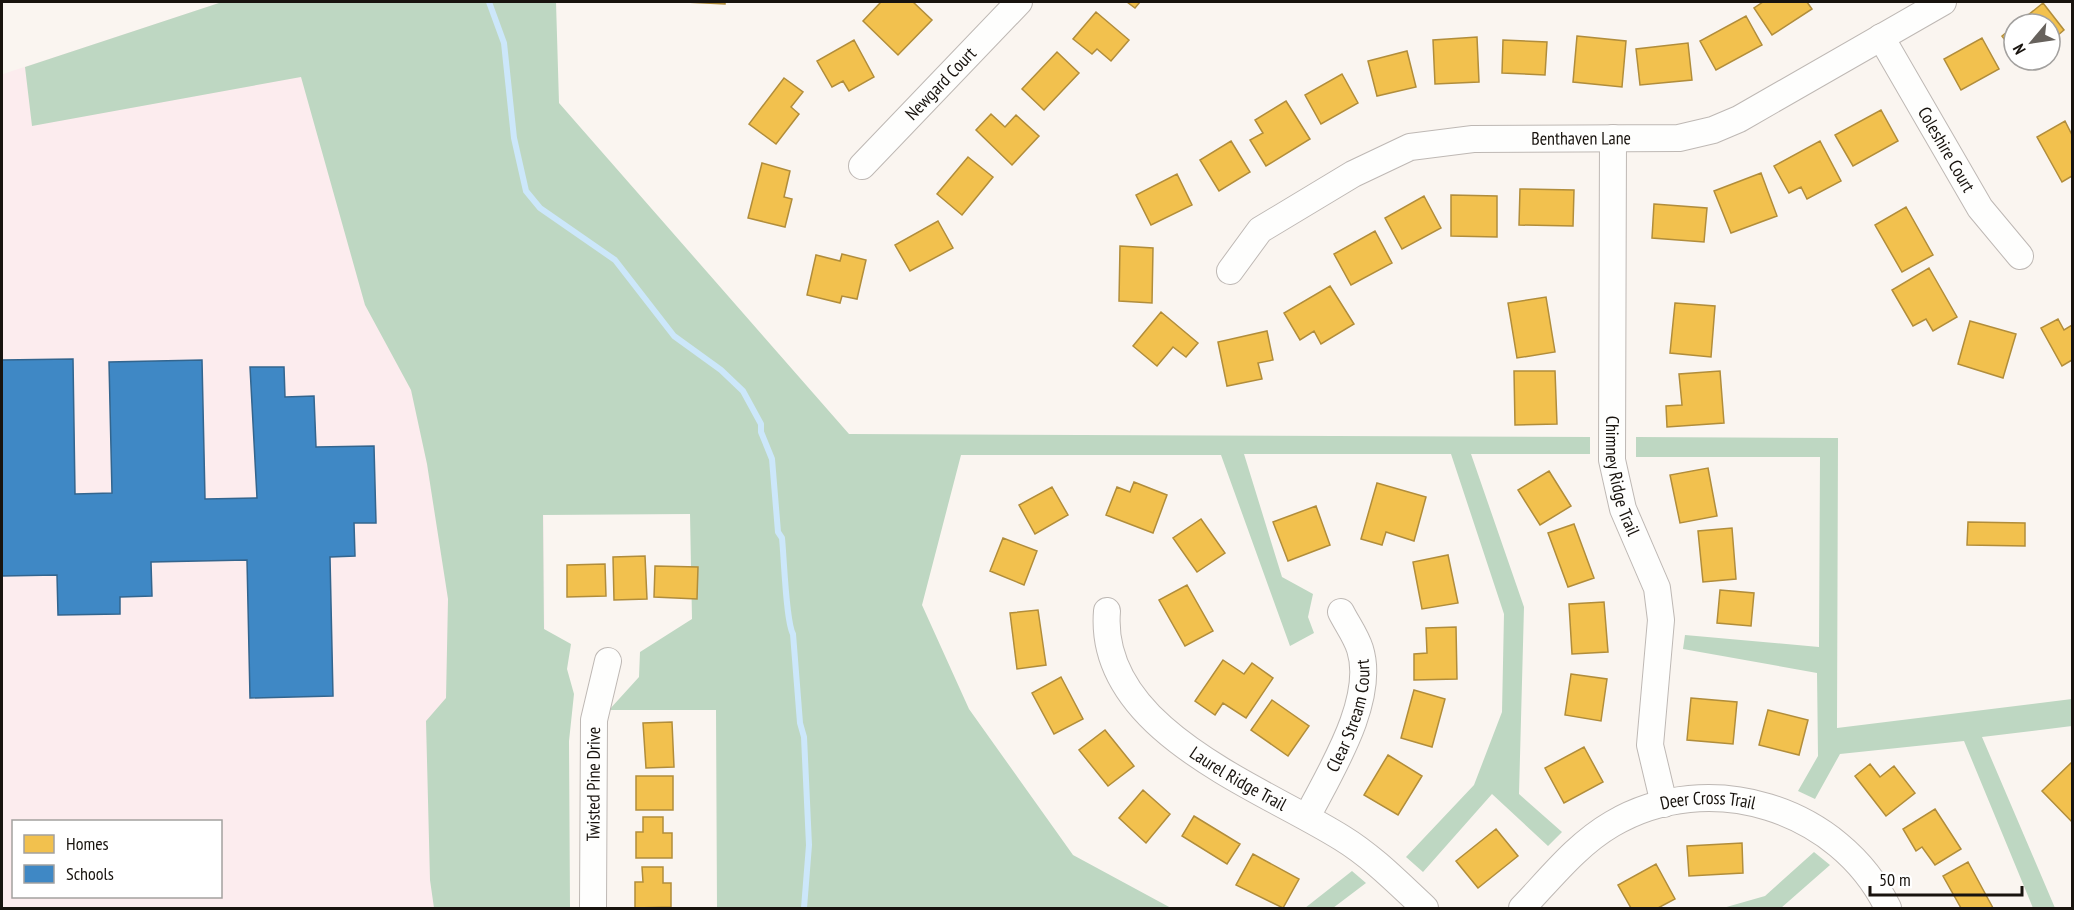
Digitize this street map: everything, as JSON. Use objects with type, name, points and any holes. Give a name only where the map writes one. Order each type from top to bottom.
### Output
[{"type":"street","name":"Newgard Court","points":[[862,166],[1019,2]]},
{"type":"street","name":"Benthaven Lane","points":[[1230,271],[1260,230],[1353,174],[1410,147],[1473,139],[1680,138],[1713,130],[1739,119],[1943,2]]},
{"type":"street","name":"Coleshire Court","points":[[1881,37],[1980,208],[2020,256]]},
{"type":"street","name":"Chimney Ridge Trail","points":[[1613,138],[1612,460],[1623,509],[1657,588],[1661,620],[1650,745],[1664,804]]},
{"type":"street","name":"Laurel Ridge Trail","points":[[1107,611],[1108,649],[1123,680],[1147,712],[1204,762],[1345,839],[1378,865],[1425,909]]},
{"type":"street","name":"Clear Stream Court","points":[[1307,817],[1358,708],[1363,684],[1360,648],[1341,612]]},
{"type":"street","name":"Twisted Pine Drive","points":[[593,909],[594,720],[608,661]]},
{"type":"street","name":"Deer Cross Trail","points":[[1522,909],[1588,841],[1613,823],[1664,804],[1691,798],[1748,801],[1807,822],[1841,846],[1862,867],[1888,909]]},
{"type":"shaded area","points":[[222,2],[532,2],[543,432],[547,908],[2,908],[3,74]]},
{"type":"green space","points":[[222,2],[556,2],[559,103],[849,434],[1590,437],[1590,454],[1471,454],[1524,607],[1519,794],[1562,832],[1548,846],[1492,794],[1423,872],[1406,857],[1474,785],[1502,712],[1504,614],[1451,454],[1244,454],[1282,577],[1313,594],[1308,617],[1314,633],[1290,646],[1221,455],[961,455],[922,605],[969,709],[1073,855],[1171,908],[717,908],[716,710],[609,710],[639,677],[640,652],[692,619],[690,514],[543,515],[544,629],[571,644],[567,669],[574,694],[569,741],[570,908],[434,908],[430,880],[426,721],[446,698],[448,599],[427,464],[411,390],[365,305],[301,77],[32,126],[25,67]]},
{"type":"green space","points":[[1636,437],[1838,438],[1837,728],[2072,699],[2072,726],[1982,737],[2055,908],[2033,908],[1964,741],[1840,754],[1815,799],[1798,791],[1818,756],[1817,673],[1683,649],[1685,635],[1819,647],[1820,457],[1636,457]]},
{"type":"green space","points":[[1814,852],[1830,865],[1781,908],[1723,908],[1765,896]]},
{"type":"green space","points":[[1352,871],[1366,883],[1333,908],[1305,908]]},
{"type":"building: Homes","points":[[685,2],[725,2],[725,4]]},
{"type":"building: Homes","points":[[881,2],[913,2],[932,20],[898,55],[863,21]]},
{"type":"building: Homes","points":[[1127,2],[1140,2],[1135,8]]},
{"type":"building: Homes","points":[[1763,2],[1807,2],[1812,9],[1772,35],[1754,8]]},
{"type":"building: Homes","points":[[2043,3],[2050,12],[2032,12]]},
{"type":"building: Homes","points":[[1096,12],[1129,40],[1111,61],[1097,49],[1092,54],[1073,39]]},
{"type":"building: Homes","points":[[1746,16],[1762,45],[1716,70],[1700,41]]},
{"type":"building: Homes","points":[[1577,36],[1626,41],[1622,87],[1573,82]]},
{"type":"building: Homes","points":[[1477,37],[1479,82],[1435,84],[1433,40]]},
{"type":"building: Homes","points":[[1982,38],[1999,69],[1961,90],[1944,59]]},
{"type":"building: Homes","points":[[854,40],[874,77],[849,91],[843,81],[832,87],[817,61]]},
{"type":"building: Homes","points":[[1503,40],[1547,42],[1545,75],[1502,73]]},
{"type":"building: Homes","points":[[1688,43],[1692,80],[1640,85],[1636,49]]},
{"type":"building: Homes","points":[[1407,51],[1416,87],[1377,96],[1368,61]]},
{"type":"building: Homes","points":[[1057,52],[1079,73],[1044,110],[1022,89]]},
{"type":"building: Homes","points":[[1342,74],[1358,103],[1321,124],[1305,95]]},
{"type":"building: Homes","points":[[784,78],[803,92],[791,107],[799,114],[776,144],[749,124]]},
{"type":"building: Homes","points":[[1286,101],[1310,139],[1266,166],[1250,140],[1263,133],[1255,120]]},
{"type":"building: Homes","points":[[1881,110],[1898,141],[1853,166],[1835,135]]},
{"type":"building: Homes","points":[[991,114],[1005,127],[1016,115],[1039,136],[1012,165],[976,130]]},
{"type":"building: Homes","points":[[2065,121],[2072,135],[2072,176],[2062,182],[2037,137]]},
{"type":"building: Homes","points":[[1231,141],[1250,172],[1219,191],[1200,160]]},
{"type":"building: Homes","points":[[1820,141],[1841,181],[1807,199],[1801,187],[1789,193],[1774,166]]},
{"type":"building: Homes","points":[[968,157],[993,177],[962,215],[937,194]]},
{"type":"building: Homes","points":[[762,163],[790,171],[784,197],[792,199],[785,227],[748,218]]},
{"type":"building: Homes","points":[[1761,173],[1777,216],[1731,233],[1714,191]]},
{"type":"building: Homes","points":[[1177,174],[1192,205],[1151,225],[1136,195]]},
{"type":"building: Homes","points":[[1520,189],[1574,190],[1573,226],[1519,225]]},
{"type":"building: Homes","points":[[1451,195],[1497,196],[1497,237],[1451,236]]},
{"type":"building: Homes","points":[[1424,196],[1441,228],[1402,249],[1385,218]]},
{"type":"building: Homes","points":[[1654,204],[1707,208],[1704,242],[1652,238]]},
{"type":"building: Homes","points":[[1906,207],[1933,255],[1902,272],[1875,225]]},
{"type":"building: Homes","points":[[938,221],[953,248],[910,271],[895,245]]},
{"type":"building: Homes","points":[[1375,231],[1392,263],[1351,285],[1334,254]]},
{"type":"building: Homes","points":[[1120,246],[1153,248],[1152,303],[1119,301]]},
{"type":"building: Homes","points":[[842,254],[866,260],[857,299],[842,296],[840,303],[807,295],[816,255],[840,261]]},
{"type":"building: Homes","points":[[1929,268],[1957,317],[1933,331],[1926,319],[1913,326],[1892,290]]},
{"type":"building: Homes","points":[[1330,286],[1354,324],[1321,344],[1314,331],[1300,340],[1284,313]]},
{"type":"building: Homes","points":[[1546,297],[1555,352],[1517,358],[1508,303]]},
{"type":"building: Homes","points":[[1675,303],[1715,306],[1711,357],[1670,353]]},
{"type":"building: Homes","points":[[1161,312],[1198,343],[1186,357],[1173,347],[1157,366],[1133,346]]},
{"type":"building: Homes","points":[[2058,319],[2064,330],[2072,325],[2072,360],[2062,366],[2041,328]]},
{"type":"building: Homes","points":[[1970,321],[2016,334],[2003,378],[1958,364]]},
{"type":"building: Homes","points":[[1267,331],[1273,360],[1258,363],[1262,379],[1227,386],[1218,342]]},
{"type":"building: Homes","points":[[1514,371],[1555,371],[1557,424],[1515,425]]},
{"type":"building: Homes","points":[[1720,371],[1724,423],[1667,427],[1666,406],[1682,405],[1679,374]]},
{"type":"building: Homes","points":[[1708,468],[1717,516],[1680,523],[1670,475]]},
{"type":"building: Homes","points":[[1549,471],[1571,506],[1540,525],[1518,490]]},
{"type":"building: Homes","points":[[1134,482],[1167,495],[1153,533],[1106,515],[1117,487],[1130,492]]},
{"type":"building: Homes","points":[[1377,483],[1426,497],[1414,541],[1386,532],[1382,545],[1361,539]]},
{"type":"building: Homes","points":[[1052,487],[1068,515],[1035,534],[1019,505]]},
{"type":"building: Homes","points":[[1316,506],[1330,545],[1288,561],[1273,522]]},
{"type":"building: Homes","points":[[1201,519],[1225,553],[1197,572],[1173,538]]},
{"type":"building: Homes","points":[[1968,522],[2025,523],[2025,546],[1967,545]]},
{"type":"building: Homes","points":[[1574,524],[1594,578],[1568,587],[1548,533]]},
{"type":"building: Homes","points":[[1732,528],[1736,579],[1703,582],[1698,531]]},
{"type":"building: Homes","points":[[1003,538],[1037,551],[1024,585],[990,571]]},
{"type":"building: Homes","points":[[1448,555],[1458,603],[1422,609],[1413,562]]},
{"type":"building: Homes","points":[[645,556],[647,599],[614,600],[613,557]]},
{"type":"building: Homes","points":[[605,564],[606,596],[567,597],[567,565]]},
{"type":"building: Homes","points":[[655,566],[698,567],[697,599],[654,597]]},
{"type":"building: Homes","points":[[1187,585],[1213,631],[1185,646],[1159,600]]},
{"type":"building: Homes","points":[[1720,590],[1754,593],[1751,626],[1717,623]]},
{"type":"building: Homes","points":[[1604,602],[1608,652],[1572,654],[1569,604]]},
{"type":"building: Homes","points":[[1038,610],[1046,665],[1017,669],[1010,613]]},
{"type":"building: Homes","points":[[1456,627],[1457,679],[1414,680],[1414,654],[1427,653],[1426,628]]},
{"type":"building: Homes","points":[[1223,660],[1244,674],[1252,663],[1273,678],[1246,718],[1223,703],[1215,715],[1195,701]]},
{"type":"building: Homes","points":[[1571,674],[1607,679],[1601,721],[1565,715]]},
{"type":"building: Homes","points":[[1061,677],[1083,719],[1054,734],[1032,693]]},
{"type":"building: Homes","points":[[1414,690],[1445,699],[1432,747],[1401,738]]},
{"type":"building: Homes","points":[[1691,698],[1737,702],[1733,744],[1687,740]]},
{"type":"building: Homes","points":[[1272,700],[1309,726],[1288,756],[1251,730]]},
{"type":"building: Homes","points":[[1768,710],[1808,720],[1799,755],[1759,745]]},
{"type":"building: Homes","points":[[672,722],[674,767],[646,768],[643,723]]},
{"type":"building: Homes","points":[[1105,730],[1134,766],[1108,786],[1079,750]]},
{"type":"building: Homes","points":[[1584,747],[1603,782],[1564,803],[1545,768]]},
{"type":"building: Homes","points":[[1388,755],[1422,776],[1398,815],[1364,795]]},
{"type":"building: Homes","points":[[2072,762],[2072,822],[2042,791]]},
{"type":"building: Homes","points":[[1870,764],[1880,777],[1894,766],[1915,793],[1886,816],[1855,776]]},
{"type":"building: Homes","points":[[636,776],[673,776],[673,810],[636,810]]},
{"type":"building: Homes","points":[[1143,790],[1170,814],[1146,843],[1119,818]]},
{"type":"building: Homes","points":[[1935,809],[1961,849],[1935,865],[1922,847],[1916,851],[1903,829]]},
{"type":"building: Homes","points":[[1194,816],[1240,844],[1227,864],[1182,836]]},
{"type":"building: Homes","points":[[643,817],[663,817],[663,833],[672,833],[672,858],[636,858],[636,832],[643,832]]},
{"type":"building: Homes","points":[[1496,829],[1518,856],[1478,888],[1456,861]]},
{"type":"building: Homes","points":[[1742,843],[1743,873],[1689,876],[1687,846]]},
{"type":"building: Homes","points":[[1253,854],[1299,879],[1283,908],[1236,885]]},
{"type":"building: Homes","points":[[1968,862],[1993,908],[1961,908],[1943,876]]},
{"type":"building: Homes","points":[[1656,864],[1675,899],[1658,908],[1631,908],[1618,885]]},
{"type":"building: Homes","points":[[642,867],[663,867],[663,883],[671,883],[671,907],[635,908],[635,882],[643,882]]},
{"type":"building: Schools","points":[[73,359],[75,494],[112,493],[109,362],[202,360],[205,499],[257,498],[250,367],[284,367],[285,397],[314,396],[316,447],[374,446],[376,523],[354,523],[355,556],[330,557],[333,696],[250,698],[247,560],[151,562],[152,596],[120,597],[120,614],[58,615],[57,575],[2,576],[2,360]]},
{"type":"waterway","points":[[489,2],[504,43],[514,138],[526,191],[540,208],[615,260],[674,336],[721,370],[743,391],[761,424],[761,432],[772,459],[778,532],[782,538],[800,723],[804,737],[809,845],[804,908]]}]
